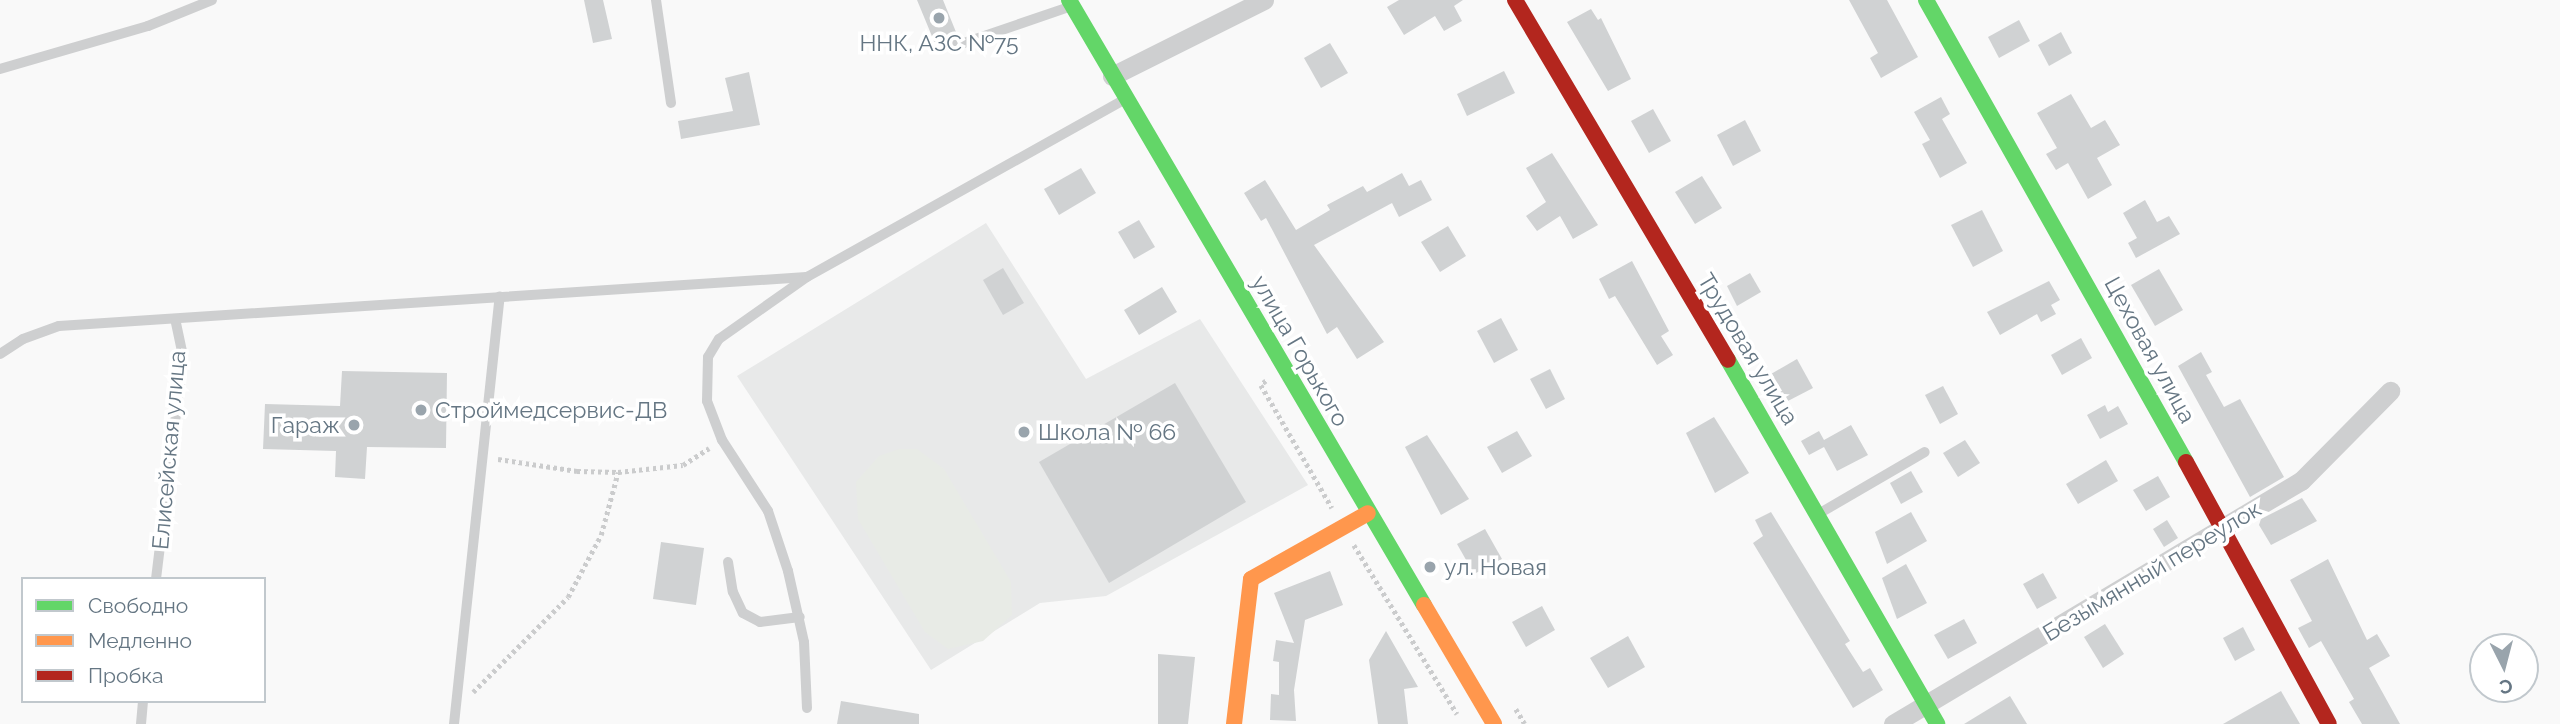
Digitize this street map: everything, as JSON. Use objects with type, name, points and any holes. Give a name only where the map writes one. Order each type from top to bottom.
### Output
[{"type":"street","points":[[1112,76],[1264,0]]},
{"type":"street","name":"Трудовая улица","points":[[1515,0],[1819,513],[1937,724]]},
{"type":"street","name":"Цеховая улица","points":[[1926,0],[2224,528],[2329,724]]},
{"type":"street","name":"улица Горького","points":[[1070,3],[1494,724]]},
{"type":"street","name":"Безымянный переулок","points":[[1893,724],[2301,481],[2390,391]]},
{"type":"street","points":[[1234,724],[1251,579],[1368,513]]},
{"type":"lane","points":[[0,69],[148,26],[212,0]]},
{"type":"lane","points":[[656,0],[671,103]]},
{"type":"lane","points":[[945,43],[958,45],[1070,3]]},
{"type":"lane","points":[[807,708],[800,617],[768,511],[722,440],[707,401],[708,357],[719,339],[807,277],[1127,99]]},
{"type":"lane","points":[[0,354],[23,339],[59,326],[176,322],[500,296],[807,277]]},
{"type":"lane","points":[[454,724],[482,441],[500,296]]},
{"type":"lane","name":"Елисейская улица","points":[[156,577],[183,356],[176,322]]},
{"type":"lane","points":[[1819,513],[1925,452]]},
{"type":"lane","points":[[728,562],[733,592],[743,613],[760,622],[800,617]]},
{"type":"lane","points":[[141,724],[143,703]]},
{"type":"path","points":[[1261,385],[1463,724]]},
{"type":"path","points":[[482,441],[503,462],[618,472],[683,465],[722,440]]},
{"type":"path","points":[[465,700],[568,597],[601,535],[618,472]]},
{"type":"shaded area","name":"Школа № 66","points":[[986,223],[1086,379],[1200,319],[1308,485],[1106,596],[1040,603],[931,670],[737,376]]},
{"type":"shaded area","points":[[899,449],[917,449],[944,469],[1011,582],[1012,615],[983,641],[948,649],[925,632],[858,519],[856,482],[879,456]]},
{"type":"building","points":[[584,0],[603,0],[612,39],[593,43]]},
{"type":"building","points":[[917,0],[943,0],[958,37],[942,36],[936,46]]},
{"type":"building","points":[[1399,0],[1463,0],[1454,6],[1462,21],[1444,31],[1435,16],[1404,35],[1387,7]]},
{"type":"building","points":[[1849,0],[1887,0],[1918,57],[1881,78],[1870,58],[1878,53]]},
{"type":"building","points":[[1591,9],[1598,20],[1601,18],[1631,79],[1608,91],[1567,22]]},
{"type":"building","points":[[2019,20],[2030,41],[1999,58],[1988,37]]},
{"type":"building","points":[[2061,32],[2072,53],[2049,66],[2038,45]]},
{"type":"building","points":[[1330,43],[1348,73],[1321,88],[1304,58]]},
{"type":"building","points":[[1504,71],[1515,93],[1467,116],[1457,94]]},
{"type":"building","points":[[749,72],[760,125],[681,139],[678,121],[733,111],[725,78]]},
{"type":"building","points":[[2071,94],[2091,128],[2105,120],[2120,145],[2097,158],[2112,185],[2088,199],[2068,163],[2056,170],[2046,154],[2057,148],[2037,113]]},
{"type":"building","points":[[1941,97],[1950,114],[1942,119],[1967,163],[1940,178],[1922,144],[1930,140],[1914,112]]},
{"type":"building","points":[[1653,109],[1671,141],[1649,153],[1631,121]]},
{"type":"building","points":[[1745,120],[1761,151],[1733,166],[1717,135]]},
{"type":"building","points":[[1552,153],[1598,225],[1573,239],[1560,216],[1537,231],[1526,216],[1546,202],[1526,168]]},
{"type":"building","points":[[1081,168],[1096,193],[1059,215],[1044,189]]},
{"type":"building","points":[[1402,173],[1409,186],[1421,180],[1432,200],[1399,217],[1392,203],[1314,245],[1384,342],[1357,359],[1337,327],[1327,334],[1266,218],[1261,221],[1244,193],[1265,180],[1296,230],[1330,210],[1327,205],[1363,186],[1367,192]]},
{"type":"building","points":[[1702,176],[1722,208],[1695,224],[1675,192]]},
{"type":"building","points":[[2145,200],[2157,222],[2169,216],[2180,234],[2136,258],[2128,243],[2137,238],[2123,213]]},
{"type":"building","points":[[1982,210],[2003,251],[1973,267],[1951,225]]},
{"type":"building","points":[[1139,220],[1155,247],[1134,259],[1118,232]]},
{"type":"building","points":[[1448,226],[1466,256],[1440,272],[1421,242]]},
{"type":"building","points":[[1632,261],[1669,331],[1661,336],[1673,355],[1657,365],[1615,296],[1609,299],[1599,279]]},
{"type":"building","points":[[1003,268],[1024,303],[1003,315],[983,280]]},
{"type":"building","points":[[2159,269],[2183,310],[2155,326],[2131,285]]},
{"type":"building","points":[[1750,273],[1761,292],[1737,306],[1727,286]]},
{"type":"building","points":[[2049,281],[2060,300],[2051,305],[2056,314],[2041,322],[2037,314],[2000,335],[1987,312]]},
{"type":"building","points":[[1162,287],[1177,312],[1139,335],[1124,310]]},
{"type":"building","points":[[1501,318],[1518,350],[1494,363],[1477,331]]},
{"type":"building","points":[[2081,338],[2092,358],[2062,375],[2051,355]]},
{"type":"building","points":[[2201,352],[2212,372],[2206,375],[2224,407],[2240,399],[2284,477],[2250,497],[2178,366]]},
{"type":"building","points":[[1797,359],[1813,388],[1786,402],[1771,374]]},
{"type":"building","points":[[1550,369],[1565,399],[1546,409],[1530,379]]},
{"type":"building","points":[[342,371],[447,373],[446,448],[367,447],[365,479],[335,477],[336,451],[263,449],[265,404],[340,406]]},
{"type":"building","points":[[1175,383],[1246,502],[1109,583],[1039,462]]},
{"type":"building","points":[[1943,386],[1958,414],[1940,424],[1925,395]]},
{"type":"building","points":[[2105,405],[2108,412],[2118,406],[2128,424],[2100,439],[2087,415]]},
{"type":"building","points":[[1714,417],[1749,473],[1715,493],[1686,433]]},
{"type":"building","points":[[1851,425],[1868,455],[1837,471],[1824,447],[1809,455],[1801,441],[1819,431],[1824,440]]},
{"type":"building","points":[[1517,431],[1532,456],[1502,473],[1487,447]]},
{"type":"building","points":[[1427,435],[1469,499],[1441,515],[1405,447]]},
{"type":"building","points":[[1965,440],[1980,463],[1958,477],[1943,453]]},
{"type":"building","points":[[2106,460],[2118,481],[2078,504],[2066,484]]},
{"type":"building","points":[[1911,471],[1923,492],[1901,504],[1890,483]]},
{"type":"building","points":[[2158,476],[2170,497],[2146,511],[2133,490]]},
{"type":"building","points":[[2302,498],[2317,521],[2271,545],[2259,525],[2261,519]]},
{"type":"building","points":[[1771,512],[1850,641],[1845,644],[1863,672],[1870,668],[1883,690],[1853,708],[1753,543],[1763,536],[1755,520]]},
{"type":"building","points":[[1911,512],[1927,541],[1887,564],[1875,532]]},
{"type":"building","points":[[2167,520],[2178,538],[2164,547],[2153,529]]},
{"type":"building","points":[[1485,529],[1502,559],[1474,574],[1457,544]]},
{"type":"building","points":[[661,542],[704,548],[696,605],[653,599]]},
{"type":"building","points":[[2328,559],[2367,640],[2377,634],[2390,656],[2369,668],[2400,724],[2362,724],[2349,702],[2354,699],[2321,641],[2309,648],[2298,628],[2312,621],[2290,580]]},
{"type":"building","points":[[1906,564],[1927,603],[1897,619],[1882,578]]},
{"type":"building","points":[[1330,571],[1343,605],[1305,620],[1294,690],[1296,721],[1270,720],[1271,694],[1279,695],[1279,662],[1273,661],[1276,640],[1294,643],[1274,593]]},
{"type":"building","points":[[2043,573],[2057,598],[2037,609],[2023,584]]},
{"type":"building","points":[[1542,606],[1555,630],[1526,647],[1512,622]]},
{"type":"building","points":[[1964,619],[1977,643],[1948,659],[1934,635]]},
{"type":"building","points":[[2105,624],[2124,654],[2103,668],[2084,637]]},
{"type":"building","points":[[2243,627],[2255,650],[2235,661],[2223,638]]},
{"type":"building","points":[[1386,631],[1418,687],[1404,689],[1408,724],[1378,724],[1369,660]]},
{"type":"building","points":[[1628,636],[1645,667],[1608,688],[1590,658]]},
{"type":"building","points":[[1158,654],[1195,657],[1188,724],[1158,724]]},
{"type":"building","points":[[2281,691],[2300,724],[2223,724]]},
{"type":"building","points":[[2010,696],[2027,724],[1964,724]]},
{"type":"building","points":[[841,701],[919,714],[919,724],[837,724]]},
{"type":"traffic: fast","points":[[1069,0],[1424,605]]},
{"type":"traffic: fast","points":[[1926,0],[2186,462]]},
{"type":"traffic: fast","points":[[1728,360],[1937,724]]},
{"type":"traffic: slow","points":[[1234,724],[1251,579],[1368,513]]},
{"type":"traffic: slow","points":[[1424,605],[1494,724]]},
{"type":"traffic: jam","points":[[1515,0],[1728,360]]},
{"type":"traffic: jam","points":[[2186,462],[2329,724]]},
{"type":"place","name":"ННК, АЗС №75","points":[[939,18]]},
{"type":"place","name":"Строймедсервис-ДВ","points":[[421,410]]},
{"type":"place","name":"Гараж","points":[[354,425]]},
{"type":"place","name":"Школа № 66","points":[[1024,432]]},
{"type":"place","name":"ул. Новая","points":[[1430,567]]}]
